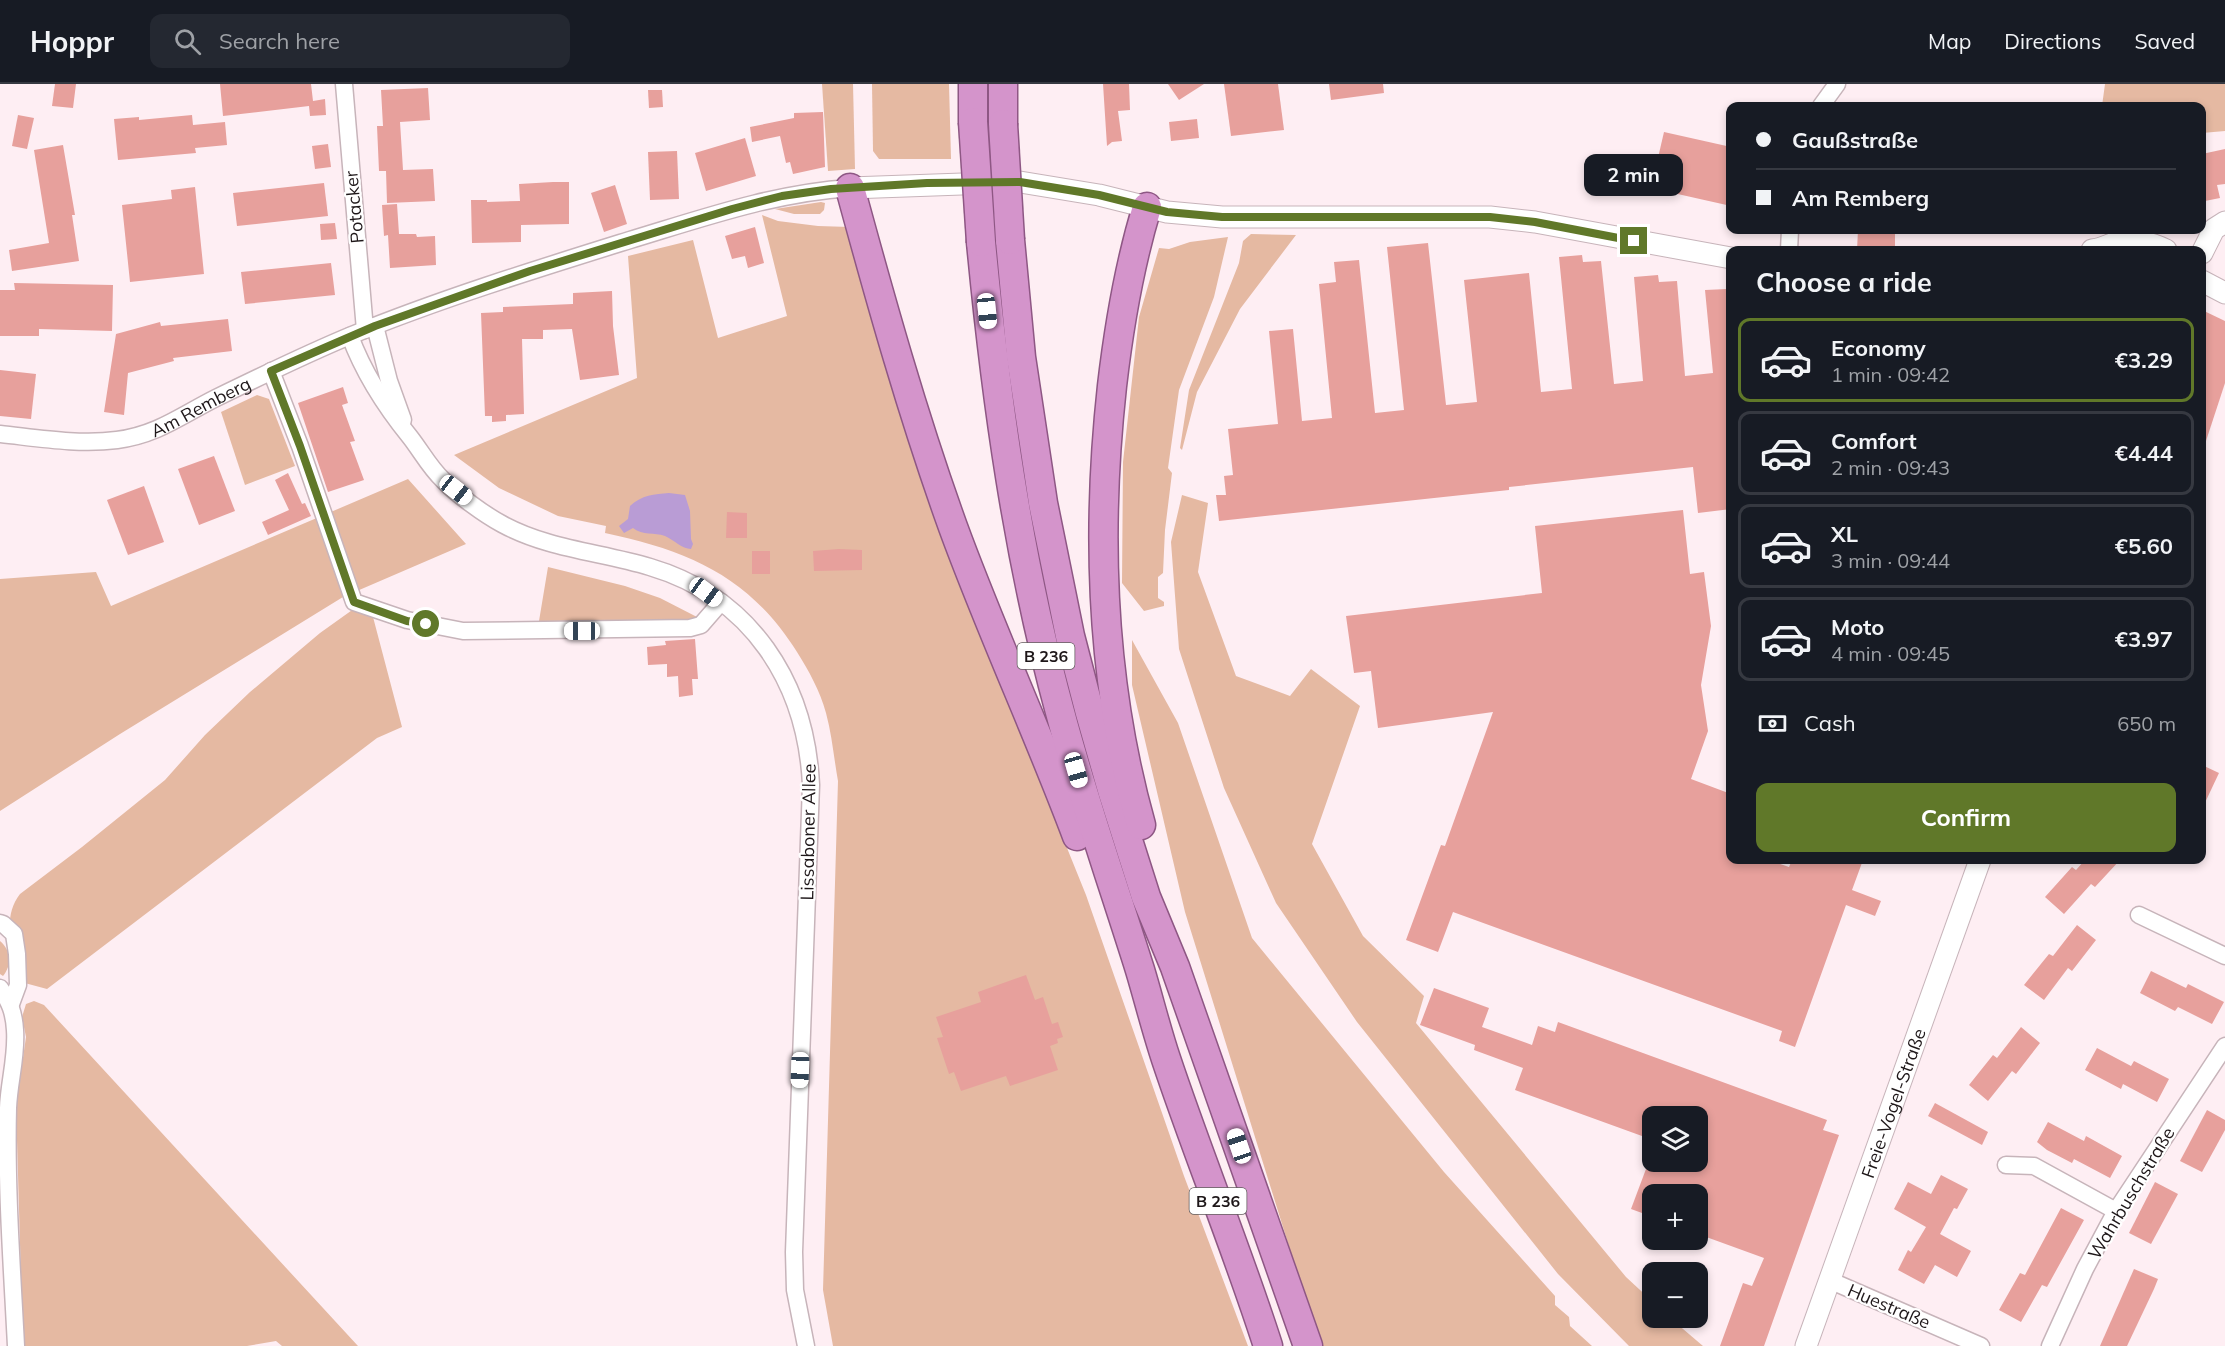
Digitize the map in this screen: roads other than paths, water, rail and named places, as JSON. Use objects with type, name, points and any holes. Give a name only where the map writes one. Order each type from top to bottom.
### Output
[{"type":"highway","name":"B 236","points":[[973,84],[981,242],[998,406],[1034,607],[1059,710],[1088,811],[1140,969],[1166,1058],[1268,1346]]},
{"type":"highway","name":"B 236","points":[[1002,84],[1010,240],[1021,357],[1041,492],[1070,636],[1112,790],[1146,897],[1175,966],[1308,1346]]},
{"type":"highway","points":[[850,188],[894,346],[953,527],[1053,770],[1127,973],[1166,1058]]},
{"type":"highway","points":[[1147,207],[1123,303],[1116,356],[1105,462],[1104,581],[1114,697],[1124,753],[1136,808],[1162,900],[1175,966]]},
{"type":"street","name":"Potacker","points":[[344,84],[363,330]]},
{"type":"street","points":[[1824,102],[1837,84]]},
{"type":"street","name":"Am Remberg","points":[[0,434],[101,442],[158,430],[271,371],[363,330],[530,271],[732,209],[782,196],[850,188],[927,183],[1020,182],[1099,195],[1167,212],[1222,217],[1348,219],[1490,217],[1535,222],[1726,257]]},
{"type":"street","points":[[2206,222],[2225,222]]},
{"type":"street","points":[[2206,246],[2214,229],[2225,222]]},
{"type":"street","points":[[2142,243],[2152,234]]},
{"type":"street","points":[[2108,246],[2126,240],[2152,246]]},
{"type":"street","points":[[2206,283],[2225,293]]},
{"type":"street","name":"Lissaboner Allee","points":[[363,330],[359,360],[380,398],[443,480],[501,523],[562,547],[651,567],[680,578],[706,592],[751,628],[786,678],[798,709],[810,759],[794,1252],[795,1290],[806,1346]]},
{"type":"street","name":"Lissaboner Allee","points":[[363,330],[388,381],[408,435]]},
{"type":"street","points":[[271,371],[300,446],[354,602],[407,621],[463,631],[690,628],[701,625],[721,602]]},
{"type":"street","name":"Freie-Vogel-Straße","points":[[1806,1346],[1979,864]]},
{"type":"street","points":[[2139,915],[2225,956]]},
{"type":"street","points":[[0,923],[14,934],[17,954],[18,985],[11,1004]]},
{"type":"street","points":[[0,988],[11,1004],[16,1049],[8,1105],[4,1199],[16,1346]]},
{"type":"street","name":"Wahrbuschstraße","points":[[2050,1346],[2085,1269],[2116,1211],[2225,1046]]},
{"type":"street","points":[[2006,1166],[2034,1166],[2116,1211]]},
{"type":"street","name":"Huestraße","points":[[1829,1280],[1981,1346]]}]
